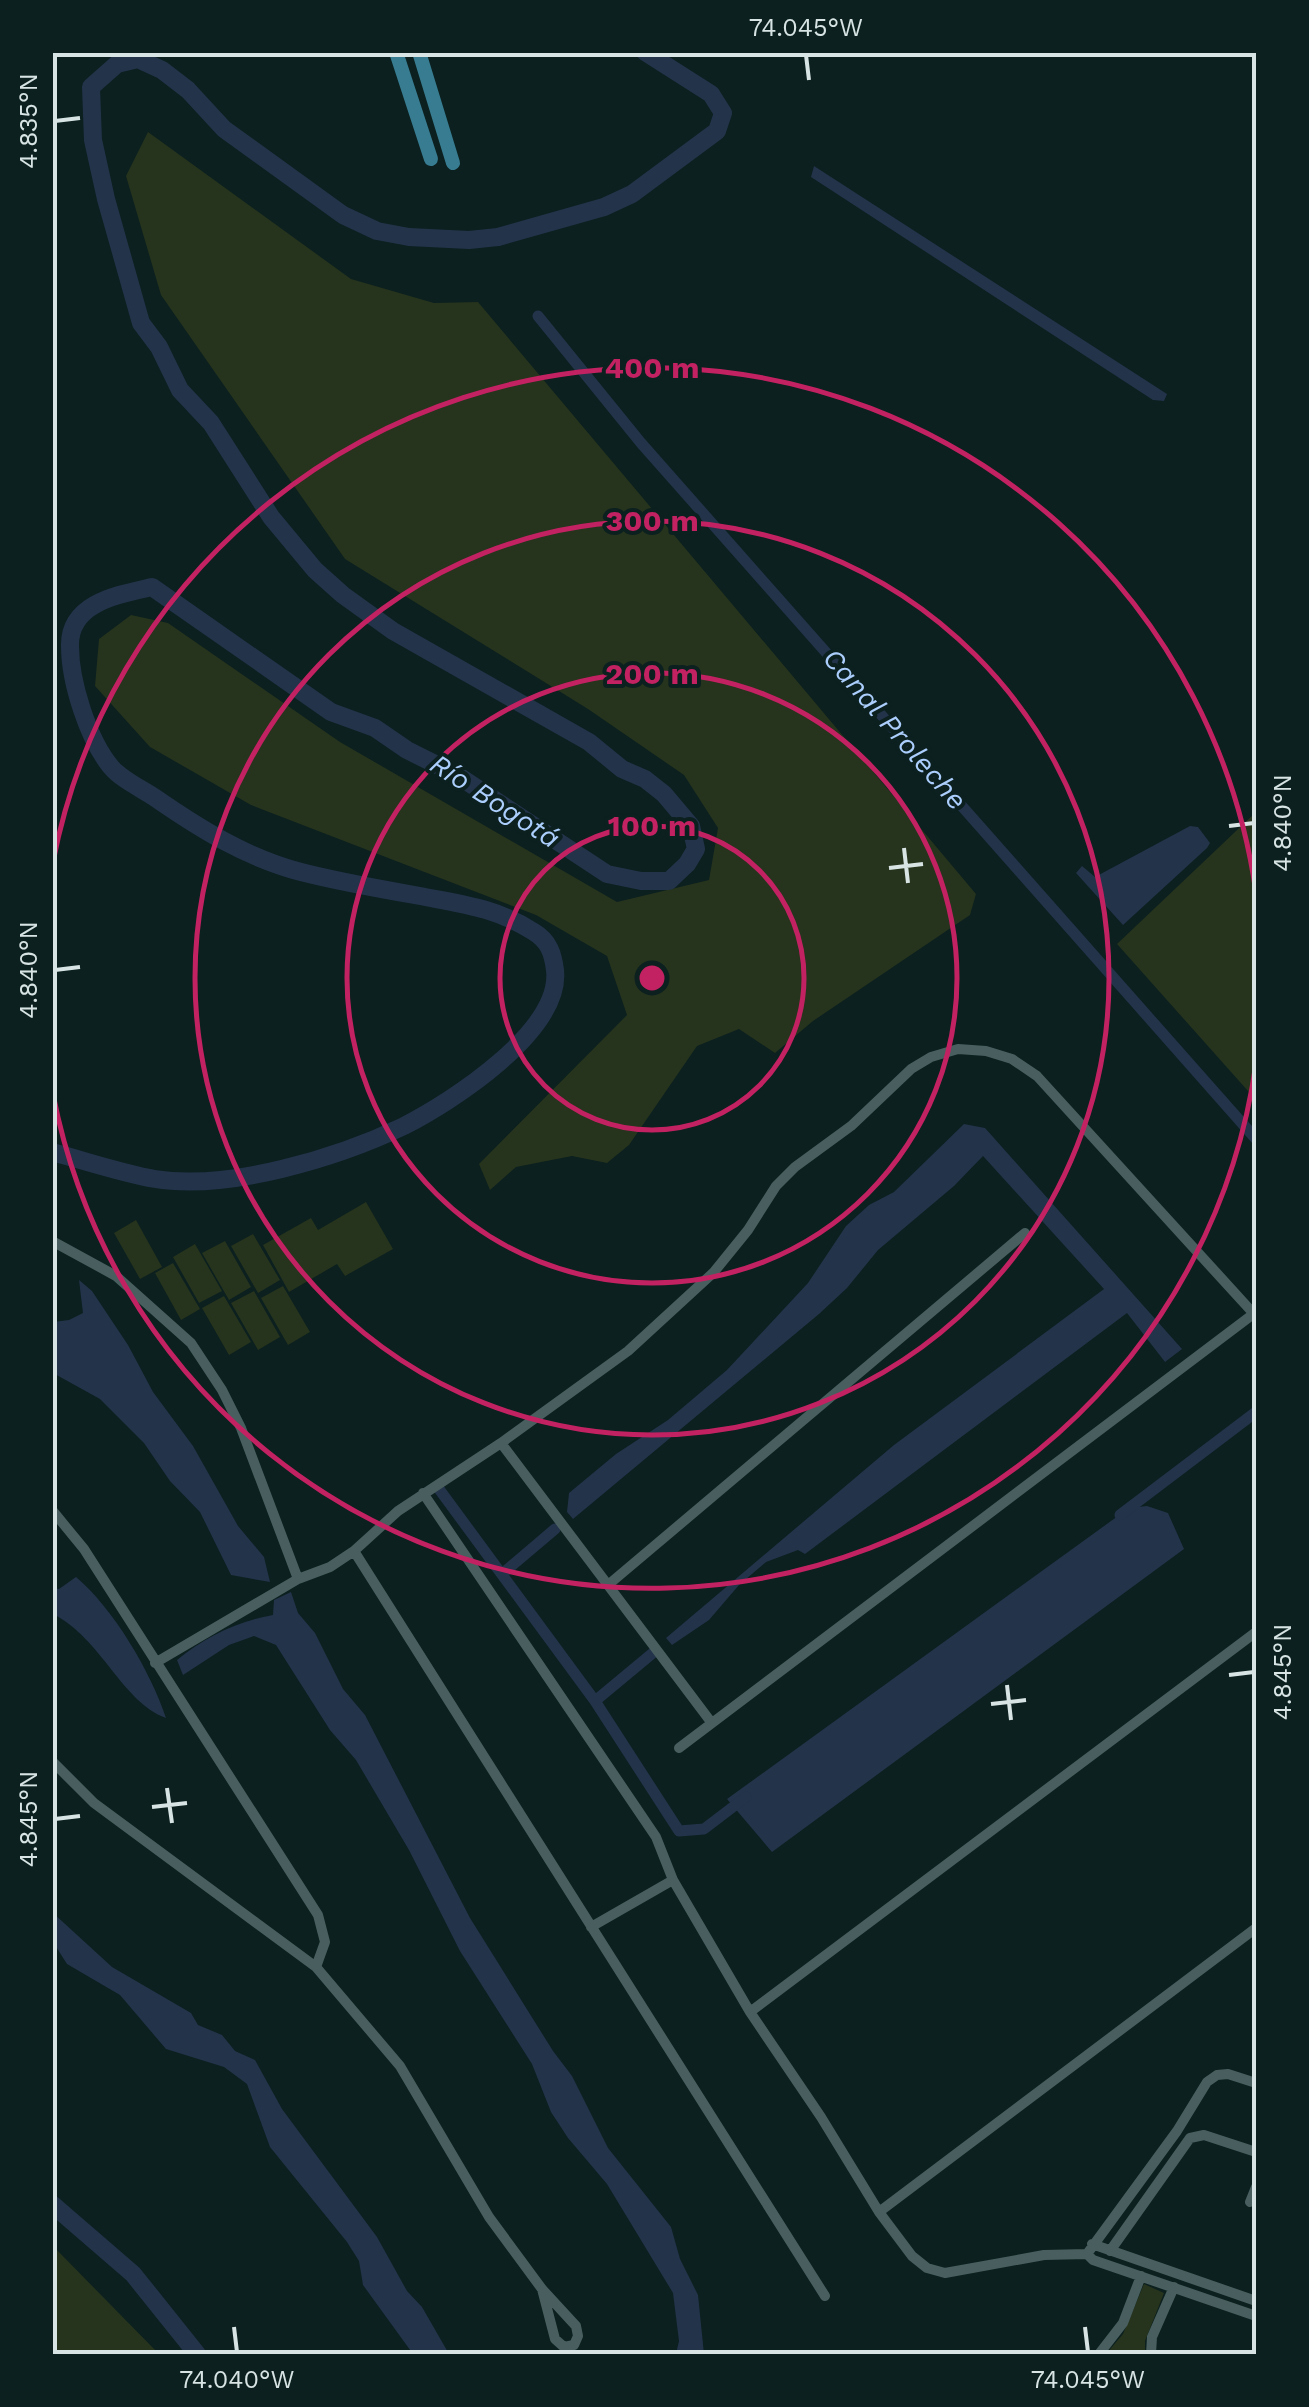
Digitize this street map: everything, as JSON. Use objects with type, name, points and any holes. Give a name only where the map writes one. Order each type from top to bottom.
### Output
[{"type":"main road","points":[[396,52],[431,159]]},
{"type":"main road","points":[[418,52],[454,163]]},
{"type":"street","points":[[154,1662],[298,1579],[330,1567],[354,1552],[423,1493],[501,1443],[628,1352],[714,1272],[748,1230],[776,1186],[796,1166],[851,1126],[911,1069],[932,1057],[958,1050],[999,1055],[1037,1076],[1255,1313],[679,1748]]},
{"type":"street","points":[[608,1586],[1024,1233]]},
{"type":"street","points":[[52,1241],[116,1276],[191,1343],[241,1428],[298,1579]]},
{"type":"street","points":[[501,1443],[711,1722]]},
{"type":"street","points":[[423,1493],[656,1837],[673,1880],[750,2012],[879,2212],[912,2256],[927,2268],[945,2273],[1044,2255],[1089,2249],[1110,2251],[1256,2301]]},
{"type":"street","points":[[52,1510],[84,1549],[318,1915],[325,1942],[316,1967]]},
{"type":"street","points":[[354,1552],[826,2296]]},
{"type":"street","points":[[750,2012],[1256,1632]]},
{"type":"street","points":[[52,1761],[94,1803],[316,1967],[400,2066],[489,2217],[542,2289],[576,2326],[578,2336],[574,2345],[564,2347],[555,2339],[542,2289]]},
{"type":"street","points":[[591,1927],[673,1880]]},
{"type":"street","points":[[879,2212],[1256,1928]]},
{"type":"street","points":[[1089,2249],[1133,2192],[1207,2082],[1217,2074],[1228,2074],[1256,2083]]},
{"type":"street","points":[[1110,2251],[1190,2138],[1204,2135],[1256,2152]]},
{"type":"street","points":[[1250,2202],[1256,2186]]},
{"type":"street","points":[[1089,2249],[1093,2260],[1256,2316]]},
{"type":"street","points":[[1099,2354],[1123,2322],[1141,2276]]},
{"type":"street","points":[[1150,2354],[1152,2337],[1174,2287]]},
{"type":"green space","points":[[148,132],[351,279],[434,303],[478,302],[976,894],[970,915],[813,1021],[775,1053],[739,1029],[697,1046],[629,1145],[607,1163],[572,1156],[516,1167],[490,1190],[479,1164],[627,1015],[607,956],[536,915],[251,805],[150,747],[95,686],[99,639],[131,615],[168,623],[340,742],[617,902],[709,880],[718,828],[684,775],[588,709],[345,559],[161,295],[126,176]]},
{"type":"green space","points":[[1256,812],[1256,1100],[1117,944]]},
{"type":"green space","points":[[366,1202],[393,1249],[345,1276],[337,1264],[289,1292],[263,1245],[311,1218],[318,1230]]},
{"type":"green space","points":[[136,1220],[162,1267],[140,1279],[114,1233]]},
{"type":"green space","points":[[253,1234],[280,1280],[258,1293],[231,1246]]},
{"type":"green space","points":[[225,1241],[251,1287],[229,1300],[202,1253]]},
{"type":"green space","points":[[195,1244],[222,1291],[199,1303],[173,1257]]},
{"type":"green space","points":[[173,1263],[200,1309],[181,1320],[155,1273]]},
{"type":"green space","points":[[283,1286],[310,1332],[288,1345],[261,1298]]},
{"type":"green space","points":[[254,1291],[280,1337],[258,1350],[231,1303]]},
{"type":"green space","points":[[224,1296],[251,1342],[229,1355],[202,1308]]},
{"type":"green space","points":[[53,2246],[159,2354],[53,2354]]},
{"type":"green space","points":[[1144,2284],[1164,2293],[1145,2341],[1145,2354],[1106,2354],[1123,2334]]},
{"type":"water","points":[[814,166],[1167,394],[1164,401],[1153,400],[811,177]]},
{"type":"water","points":[[1190,826],[1198,827],[1210,843],[1207,848],[1123,925],[1076,873],[1082,866],[1095,877]]},
{"type":"water","points":[[964,1124],[985,1128],[1182,1349],[1165,1362],[1127,1313],[805,1554],[798,1550],[766,1562],[739,1585],[709,1620],[672,1645],[666,1638],[894,1445],[1104,1289],[983,1156],[954,1186],[878,1250],[819,1314],[573,1519],[567,1512],[569,1493],[616,1454],[668,1420],[727,1370],[808,1283],[846,1226],[869,1205],[894,1192]]},
{"type":"water","points":[[79,1280],[92,1291],[153,1392],[193,1446],[238,1526],[264,1557],[270,1582],[231,1575],[200,1512],[170,1481],[144,1443],[100,1399],[53,1373],[53,1322],[83,1313]]},
{"type":"water","points":[[1147,1506],[1168,1513],[1184,1549],[772,1852],[727,1799],[1129,1508]]},
{"type":"water","points":[[76,1577],[104,1606],[129,1642],[166,1718],[150,1710],[85,1638],[53,1614],[53,1588],[59,1589]]},
{"type":"water","points":[[291,1592],[298,1613],[315,1633],[343,1689],[365,1715],[470,1918],[572,2076],[608,2148],[671,2227],[680,2259],[698,2295],[704,2354],[676,2354],[679,2341],[673,2293],[607,2184],[551,2112],[532,2064],[460,1951],[409,1850],[356,1760],[330,1730],[276,1645],[254,1636],[229,1645],[183,1675],[177,1660],[210,1637],[273,1615],[274,1600]]},
{"type":"water","points":[[52,1912],[112,1967],[191,2013],[198,2025],[222,2035],[235,2051],[255,2060],[282,2109],[377,2237],[449,2354],[413,2354],[363,2285],[359,2261],[347,2242],[270,2147],[247,2084],[224,2067],[166,2049],[120,1995],[67,1964],[53,1942]]},
{"type":"waterway","name":"Río Bogotá","points":[[52,1152],[155,1179],[184,1181],[248,1176],[347,1149],[424,1115],[500,1062],[541,1017],[552,993],[555,970],[543,939],[506,917],[281,866],[224,841],[120,775],[103,755],[88,726],[71,660],[72,631],[77,620],[98,603],[152,587],[331,712],[375,728],[407,750],[457,775],[607,874],[641,881],[669,881],[696,849],[691,826],[664,794],[645,779],[622,769],[589,742],[393,631],[315,570],[271,517],[211,423],[180,390],[159,347],[141,323],[93,140],[91,87],[117,64],[138,59],[162,70],[188,90],[224,129],[343,215],[377,231],[469,240],[498,237],[604,207],[632,194],[717,131],[723,113],[711,94],[645,52]]},
{"type":"waterway","name":"Canal Proleche","points":[[538,316],[641,443],[1256,1139]]},
{"type":"waterway","points":[[1120,1515],[1256,1412]]},
{"type":"waterway","points":[[439,1489],[595,1701],[679,1831],[704,1829],[746,1797]]},
{"type":"waterway","points":[[502,1574],[555,1529]]},
{"type":"waterway","points":[[595,1701],[654,1652]]},
{"type":"waterway","name":"Río Bogotá","points":[[52,2204],[133,2274],[197,2354]]}]
